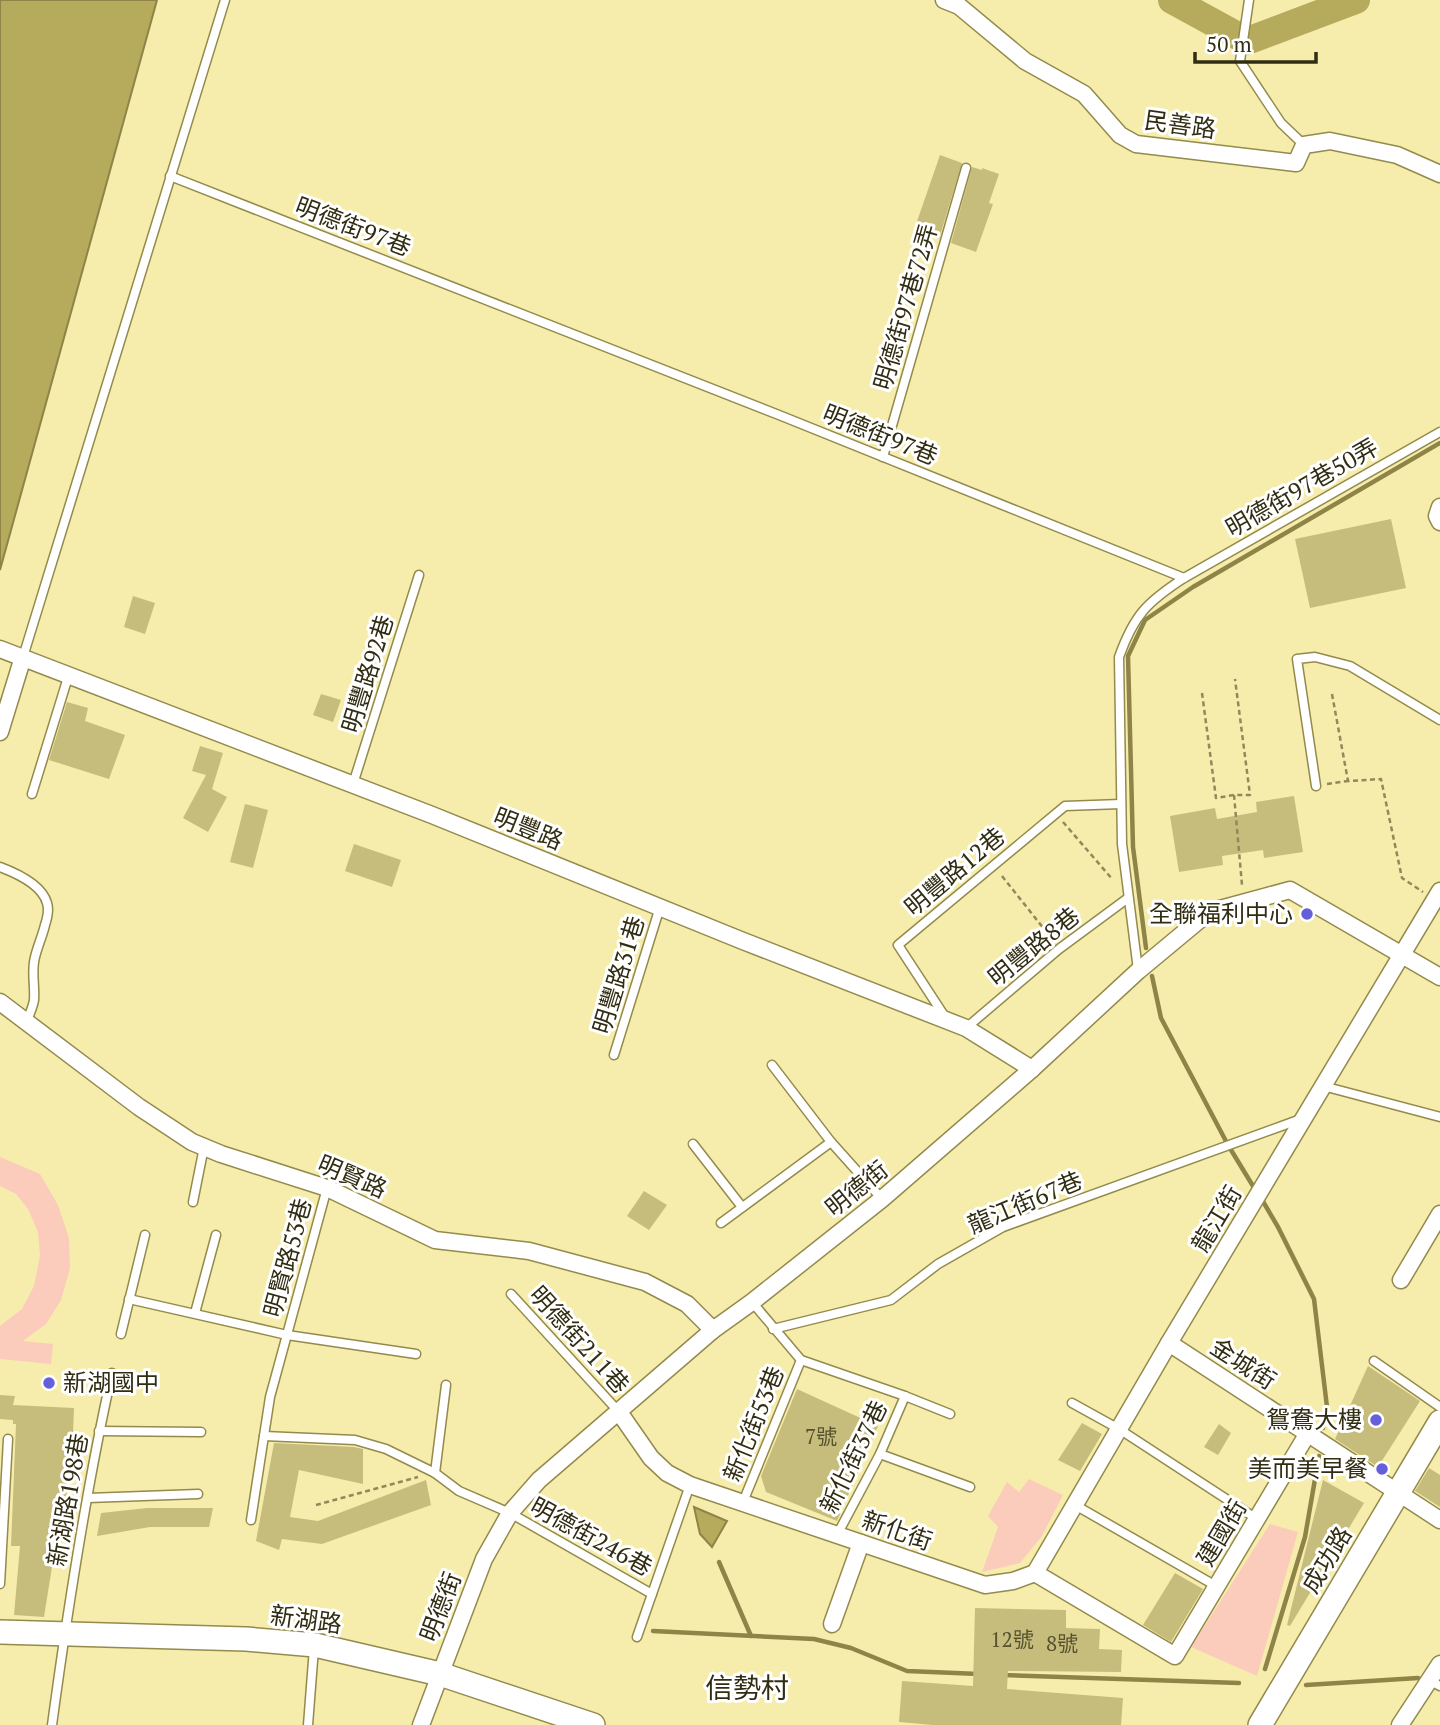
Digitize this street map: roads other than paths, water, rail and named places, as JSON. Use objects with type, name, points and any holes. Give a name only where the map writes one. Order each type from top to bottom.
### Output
[{"type":"street","name":"民善路","points":[[944,0],[959,6],[1025,61],[1084,94],[1119,135],[1136,144],[1296,163],[1304,145]]},
{"type":"street","points":[[1304,145],[1330,141],[1397,155],[1440,174]]},
{"type":"street","points":[[1440,507],[1437,516],[1440,522]]},
{"type":"street","name":"明豐路","points":[[0,649],[353,785],[966,1028],[1032,1069]]},
{"type":"street","points":[[0,732],[23,657]]},
{"type":"street","name":"明德街","points":[[421,1725],[484,1559],[510,1513],[538,1480],[713,1330],[883,1199],[1032,1069],[1138,971],[1209,912],[1290,890],[1440,977]]},
{"type":"street","name":"龍江街","points":[[1035,1573],[1169,1343],[1438,895]]},
{"type":"street","name":"明賢路","points":[[0,1002],[139,1107],[192,1142],[327,1188],[435,1240],[529,1251],[645,1282],[687,1304],[713,1330]]},
{"type":"street","points":[[1401,1280],[1440,1214]]},
{"type":"street","name":"金城街","points":[[1169,1343],[1440,1520]]},
{"type":"street","name":"新化街","points":[[619,1412],[651,1458],[667,1473],[690,1485],[985,1585],[1013,1581],[1035,1573]]},
{"type":"street","name":"成功路","points":[[1260,1725],[1440,1422]]},
{"type":"street","name":"建國街","points":[[1035,1573],[1175,1656],[1308,1433]]},
{"type":"street","points":[[832,1624],[861,1543]]},
{"type":"street","name":"新湖路","points":[[0,1632],[246,1639],[315,1645],[440,1674],[593,1725]]},
{"type":"street","points":[[1400,1725],[1435,1684],[1440,1664]]},
{"type":"lane","points":[[23,657],[225,0]]},
{"type":"lane","points":[[1249,0],[1240,61],[1281,123],[1304,145]]},
{"type":"lane","name":"明德街97巷72弄","points":[[883,457],[966,168]]},
{"type":"lane","name":"明德街97巷","points":[[170,176],[1184,578]]},
{"type":"lane","name":"明德街97巷50弄","points":[[1184,578],[1440,432]]},
{"type":"lane","name":"明豐路92巷","points":[[353,785],[419,575]]},
{"type":"lane","points":[[1138,971],[1122,844],[1119,657],[1128,633],[1139,615],[1157,595],[1184,578]]},
{"type":"lane","points":[[1317,786],[1297,659],[1315,657],[1350,667],[1440,720]]},
{"type":"lane","points":[[32,794],[69,674]]},
{"type":"lane","name":"明豐路12巷","points":[[949,1022],[898,945],[1065,806],[1121,804]]},
{"type":"lane","points":[[0,867],[35,886],[42,892],[48,904],[45,925],[33,964],[34,1003],[27,1021]]},
{"type":"lane","name":"明豐路8巷","points":[[966,1028],[1059,949],[1129,898]]},
{"type":"lane","name":"明豐路31巷","points":[[614,1055],[660,907]]},
{"type":"lane","points":[[772,1065],[831,1142],[883,1199]]},
{"type":"lane","points":[[1323,1086],[1440,1117]]},
{"type":"lane","name":"龍江街67巷","points":[[774,1329],[891,1300],[938,1264],[1003,1227],[1304,1118]]},
{"type":"lane","points":[[721,1223],[831,1142]]},
{"type":"lane","points":[[693,1144],[742,1207]]},
{"type":"lane","points":[[193,1202],[204,1147]]},
{"type":"lane","name":"明賢路53巷","points":[[327,1188],[287,1335],[416,1354]]},
{"type":"lane","points":[[121,1334],[145,1235]]},
{"type":"lane","points":[[195,1313],[216,1235]]},
{"type":"lane","name":"明德街211巷","points":[[511,1294],[619,1412]]},
{"type":"lane","points":[[129,1300],[287,1335],[270,1398],[251,1520]]},
{"type":"lane","points":[[752,1302],[801,1360],[950,1414]]},
{"type":"lane","name":"新化街53巷","points":[[743,1502],[801,1360]]},
{"type":"lane","points":[[1374,1361],[1440,1407]]},
{"type":"lane","name":"新湖路198巷","points":[[52,1725],[99,1431],[112,1373]]},
{"type":"lane","points":[[435,1473],[446,1385]]},
{"type":"lane","name":"新化街37巷","points":[[837,1535],[880,1454],[905,1396]]},
{"type":"lane","points":[[1072,1403],[1119,1429],[1257,1519]]},
{"type":"lane","points":[[99,1431],[201,1432]]},
{"type":"lane","name":"明德街246巷","points":[[264,1436],[355,1440],[386,1449],[435,1473],[459,1491],[510,1513],[652,1594]]},
{"type":"lane","points":[[0,1584],[8,1439]]},
{"type":"lane","points":[[880,1454],[970,1488]]},
{"type":"lane","points":[[637,1637],[690,1485]]},
{"type":"lane","points":[[88,1498],[198,1494]]},
{"type":"lane","points":[[1075,1504],[1216,1586]]},
{"type":"lane","points":[[307,1725],[315,1645]]},
{"type":"waterway","points":[[1172,0],[1247,41],[1356,0]]},
{"type":"waterway","points":[[1146,948],[1133,847],[1128,656],[1145,620],[1193,587],[1440,443]]},
{"type":"waterway","points":[[1152,976],[1161,1018],[1228,1145],[1256,1191]]},
{"type":"waterway","points":[[1261,1198],[1314,1299],[1327,1407],[1323,1428]]},
{"type":"waterway","points":[[1265,1669],[1305,1537],[1319,1456]]},
{"type":"waterway","points":[[719,1562],[751,1636]]},
{"type":"waterway","points":[[653,1631],[814,1639],[851,1648],[907,1671],[979,1674]]},
{"type":"waterway","points":[[1002,1675],[1239,1683]]},
{"type":"waterway","points":[[1306,1685],[1418,1678]]},
{"type":"place","name":"全聯福利中心","points":[[1307,914]]},
{"type":"place","name":"新湖國中","points":[[49,1383]]},
{"type":"place","name":"鴛鴦大樓","points":[[1376,1420]]},
{"type":"place","name":"美而美早餐","points":[[1382,1469]]},
{"type":"district","name":"信勢村","points":[[747,1688]]}]
